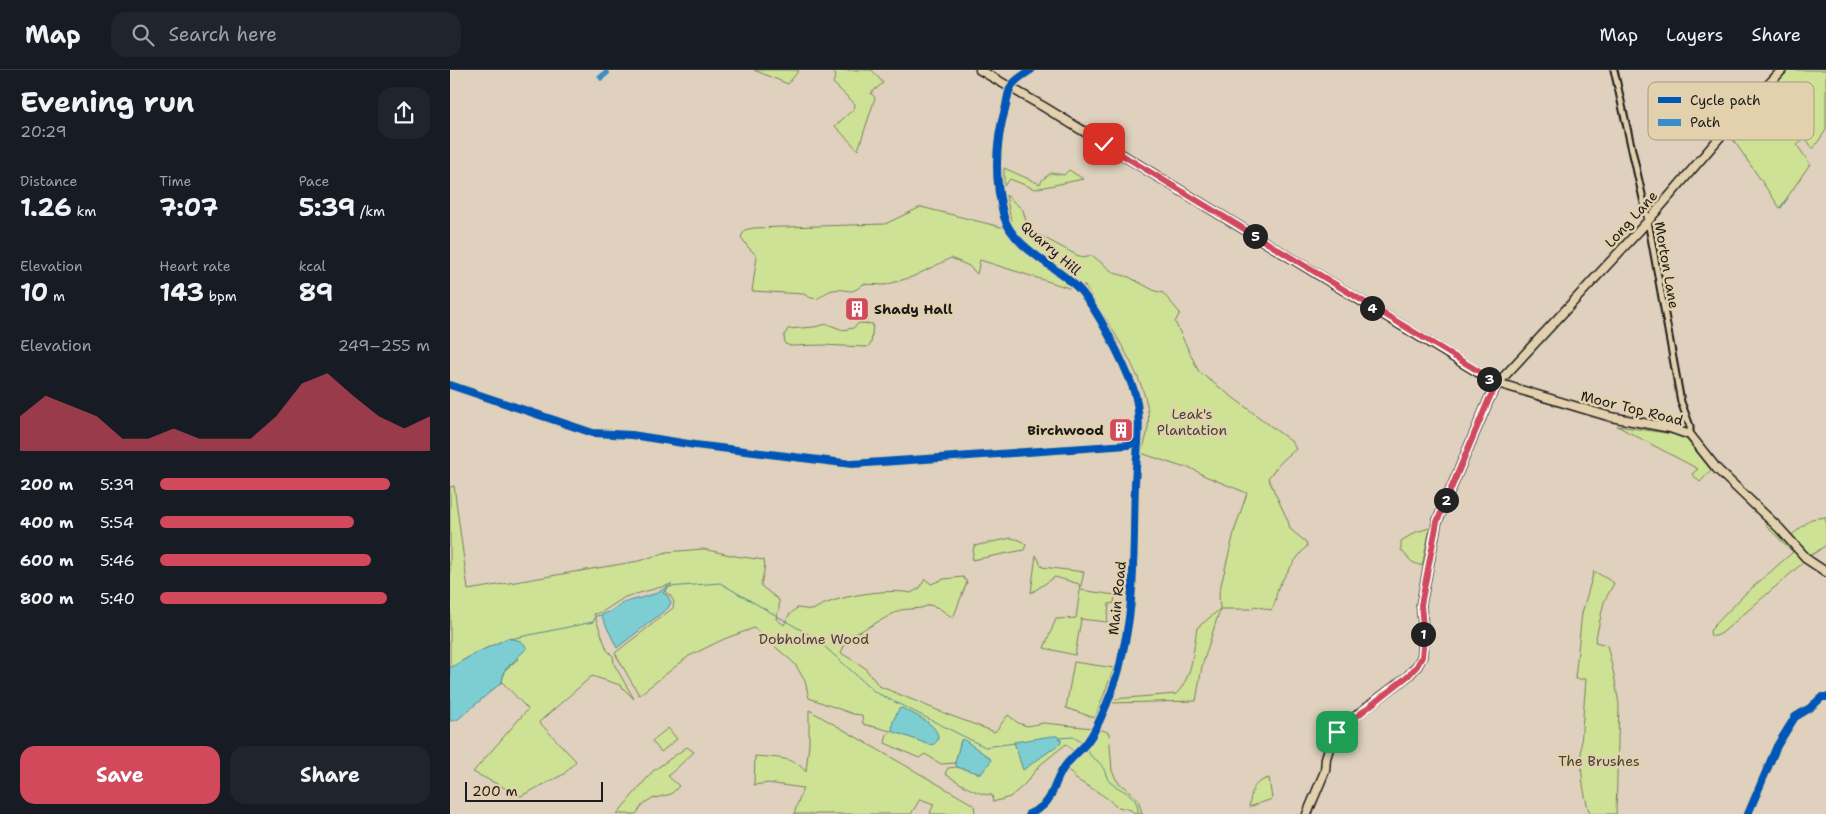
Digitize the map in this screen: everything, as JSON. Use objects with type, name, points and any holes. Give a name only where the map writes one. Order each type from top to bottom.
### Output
[{"type":"main road","points":[[980,70],[1498,383]]},
{"type":"main road","name":"Long Lane","points":[[1771,82],[1782,70]]},
{"type":"main road","name":"Long Lane","points":[[1307,814],[1325,771],[1330,745],[1337,732],[1408,676],[1422,657],[1424,637],[1421,605],[1437,522],[1489,399],[1498,383],[1648,221],[1717,140]]},
{"type":"main road","name":"Moor Top Road","points":[[1498,383],[1611,417],[1670,428],[1690,435],[1717,469],[1779,528],[1808,560],[1826,572]]},
{"type":"street","points":[[1011,88],[1031,70]]},
{"type":"street","name":"Morton Lane","points":[[1614,70],[1648,221],[1681,402],[1690,426],[1690,435]]},
{"type":"street","name":"Quarry Hill","points":[[1011,88],[1000,124],[997,156],[998,190],[1007,225],[1019,240],[1068,279],[1085,297],[1119,356],[1134,390],[1139,414]]},
{"type":"street","name":"Main Road","points":[[1029,814],[1047,803],[1063,769],[1085,745],[1118,675],[1129,625],[1135,551],[1134,505],[1139,414]]},
{"type":"green space","points":[[754,70],[799,70],[788,84]]},
{"type":"green space","points":[[830,70],[872,70],[883,83],[871,93],[875,98],[858,150],[835,126],[854,109],[855,104],[833,83],[836,75]]},
{"type":"green space","points":[[1788,70],[1826,70],[1826,130],[1813,149],[1807,140],[1814,140],[1814,82],[1777,82]]},
{"type":"green space","points":[[1733,140],[1803,140],[1797,145],[1810,164],[1780,208]]},
{"type":"green space","points":[[1004,168],[1040,184],[1051,173],[1064,175],[1069,170],[1083,179],[1035,189],[1010,179],[1004,186]]},
{"type":"green space","name":"Leak's Plantation","points":[[1006,195],[1023,210],[1028,229],[1082,258],[1093,256],[1114,273],[1129,277],[1155,291],[1163,293],[1180,313],[1175,322],[1199,372],[1292,442],[1296,449],[1282,461],[1268,478],[1290,529],[1306,542],[1307,546],[1281,582],[1271,610],[1255,606],[1251,609],[1220,609],[1219,593],[1235,529],[1247,493],[1205,476],[1189,467],[1182,467],[1141,453],[1146,438],[1148,412],[1140,381],[1132,364],[1084,285],[1069,288],[980,260],[977,274],[969,266],[951,258],[912,277],[885,285],[863,284],[851,291],[833,290],[817,298],[804,294],[752,291],[757,256],[741,237],[745,230],[753,228],[885,224],[921,207],[1013,230]]},
{"type":"green space","points":[[859,323],[873,324],[871,344],[867,347],[791,346],[785,344],[784,336],[788,329],[827,324],[843,330],[853,328]]},
{"type":"green space","points":[[1617,426],[1673,434],[1686,439],[1711,470],[1700,482],[1692,474],[1698,469]]},
{"type":"green space","name":"Dobholme Wood","points":[[454,486],[468,590],[639,561],[667,552],[703,549],[764,560],[761,586],[779,600],[776,619],[784,625],[789,615],[797,608],[813,610],[847,597],[875,592],[911,593],[920,588],[925,579],[931,584],[944,579],[963,577],[967,582],[953,618],[939,608],[930,605],[900,610],[848,636],[841,653],[864,667],[879,686],[995,732],[1008,715],[1018,723],[1027,726],[1044,723],[1093,728],[1086,739],[1073,751],[1066,744],[1040,765],[1024,785],[1010,797],[993,802],[992,795],[979,793],[945,774],[948,768],[957,767],[981,774],[961,740],[955,763],[941,764],[925,754],[919,758],[885,743],[887,734],[891,731],[863,724],[862,715],[853,714],[809,698],[805,681],[795,664],[754,628],[724,639],[689,656],[639,695],[615,653],[673,608],[674,602],[670,595],[665,592],[672,584],[625,597],[602,612],[594,614],[607,650],[613,656],[614,664],[634,699],[620,685],[592,676],[539,722],[576,761],[564,774],[521,796],[473,772],[528,709],[502,682],[504,671],[518,659],[508,638],[450,668],[450,487]]},
{"type":"green space","points":[[1826,517],[1826,545],[1802,559],[1805,561],[1722,633],[1711,636],[1710,631],[1714,626],[1744,595],[1793,552],[1766,526],[1768,524],[1786,540],[1811,519]]},
{"type":"green space","points":[[1430,528],[1422,566],[1412,562],[1401,550],[1401,541],[1416,532]]},
{"type":"green space","points":[[1011,538],[1020,540],[1026,545],[1024,550],[972,560],[974,546]]},
{"type":"green space","points":[[1036,555],[1042,567],[1084,572],[1080,590],[1079,584],[1055,577],[1031,593]]},
{"type":"green space","name":"The Brushes","points":[[1594,571],[1614,583],[1604,602],[1595,642],[1607,645],[1619,704],[1616,814],[1590,814],[1585,798],[1581,764],[1586,679],[1575,679],[1582,613]]},
{"type":"green space","points":[[1080,590],[1115,595],[1114,603],[1109,604],[1107,622],[1081,619],[1075,655],[1044,648],[1056,619],[1076,618]]},
{"type":"green space","points":[[1220,609],[1202,666],[1196,701],[1110,703],[1114,699],[1176,694],[1182,687],[1189,672],[1197,628]]},
{"type":"green space","points":[[1074,662],[1114,668],[1095,718],[1066,708]]},
{"type":"green space","points":[[809,710],[974,805],[975,814],[933,814],[930,813],[934,804],[920,799],[911,814],[794,814],[803,788],[768,783],[754,785],[755,756],[790,760],[806,772],[809,744]]},
{"type":"green space","points":[[668,728],[677,739],[661,752],[652,741]]},
{"type":"green space","points":[[1098,728],[1109,733],[1112,771],[1117,781],[1138,799],[1142,814],[1135,814],[1131,810],[1115,806],[1102,795],[1074,778],[1074,774],[1067,770],[1091,744]]},
{"type":"green space","points":[[687,747],[694,752],[668,776],[679,786],[671,794],[651,799],[644,803],[636,814],[617,814],[653,771]]},
{"type":"green space","points":[[1269,778],[1272,799],[1249,807],[1253,788],[1259,782]]},
{"type":"water","points":[[668,587],[663,593],[668,596],[671,603],[668,608],[617,648],[601,615],[623,603],[654,594]]},
{"type":"water","points":[[508,638],[521,641],[527,648],[504,671],[502,682],[457,720],[450,721],[450,668]]},
{"type":"water","points":[[902,708],[935,729],[938,734],[938,740],[934,744],[930,745],[892,731],[893,721],[899,709]]},
{"type":"water","points":[[1057,736],[1061,743],[1023,770],[1014,742]]},
{"type":"water","points":[[963,739],[990,758],[991,761],[981,774],[957,767],[955,763],[961,740]]},
{"type":"waterway","points":[[1781,208],[1788,198]]},
{"type":"waterway","points":[[668,587],[720,583],[815,638],[875,692],[985,747],[1015,743]]},
{"type":"waterway","points":[[510,639],[593,622],[596,616],[601,615]]},
{"type":"waterway","points":[[1059,738],[1073,737],[1083,743]]},
{"type":"waterway","points":[[1086,745],[1091,756],[1103,768],[1109,782],[1133,798],[1138,807],[1138,814]]},
{"type":"marked path","points":[[599,79],[610,70]]},
{"type":"cycle path","points":[[1029,814],[1037,810],[1048,800],[1063,769],[1092,735],[1112,691],[1119,670],[1127,630],[1132,589],[1139,423],[1133,388],[1117,350],[1102,322],[1079,289],[1026,248],[1009,228],[1004,217],[997,175],[998,147],[1002,120],[1011,87],[1031,70]]},
{"type":"cycle path","points":[[450,385],[593,433],[632,435],[695,445],[852,464],[1128,445],[1138,442]]},
{"type":"cycle path","points":[[1748,814],[1777,746],[1795,717],[1810,708],[1822,697],[1826,697]]},
{"type":"place","name":"Shady Hall","points":[[857,309]]},
{"type":"place","name":"Birchwood","points":[[1121,430]]},
{"type":"route","points":[[1104,144],[1498,383],[1489,399],[1470,448],[1437,522],[1422,592],[1421,620],[1424,637],[1422,657],[1408,676],[1337,732]]}]
